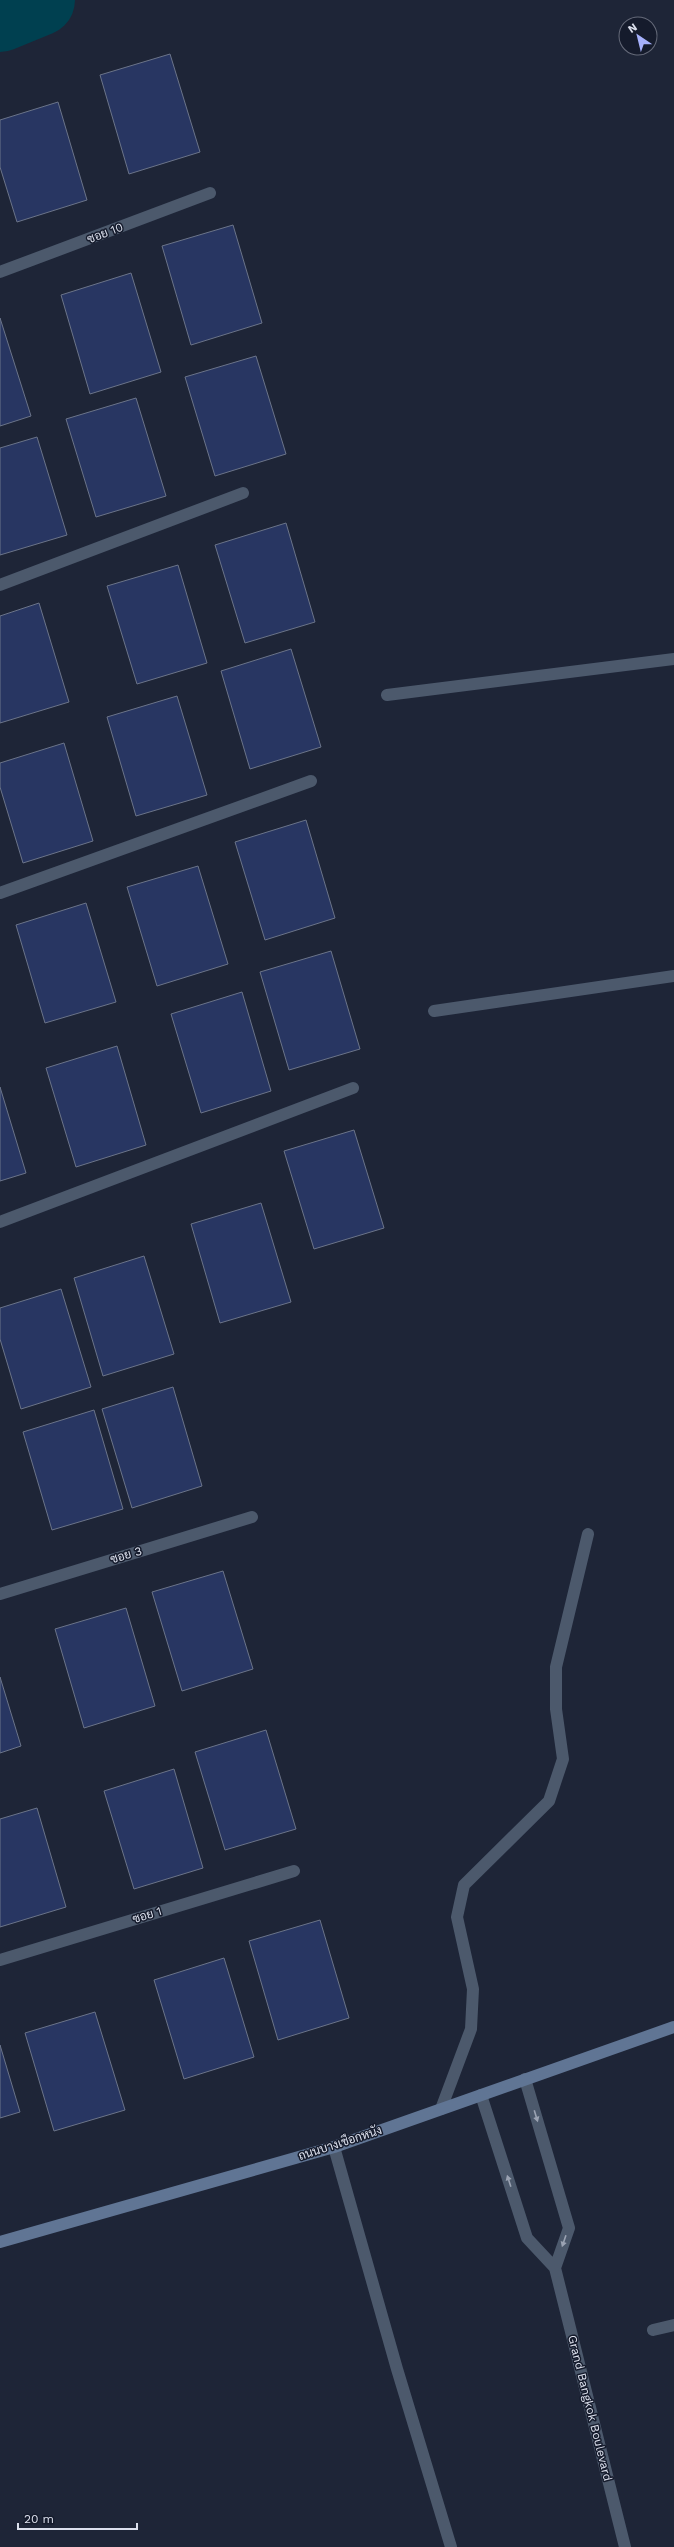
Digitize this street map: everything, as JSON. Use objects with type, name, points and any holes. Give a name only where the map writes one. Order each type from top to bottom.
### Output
[{"type":"street","name":"ซอย 10","points":[[0,272],[210,193]]},
{"type":"street","points":[[0,585],[243,493]]},
{"type":"street","points":[[387,695],[674,659]]},
{"type":"street","points":[[0,893],[311,781]]},
{"type":"street","points":[[434,1011],[674,976]]},
{"type":"street","points":[[0,1222],[353,1088]]},
{"type":"street","name":"ซอย 3","points":[[0,1594],[252,1517]]},
{"type":"street","points":[[441,2109],[471,2029],[473,1989],[457,1917],[464,1885],[549,1801],[563,1759],[556,1710],[556,1667],[588,1534]]},
{"type":"street","name":"ซอย 1","points":[[0,1960],[294,1871]]},
{"type":"street","name":"ถนนบางเชือกหนัง","points":[[0,2242],[334,2147],[674,2027]]},
{"type":"street","points":[[525,2079],[569,2228],[555,2268]]},
{"type":"street","name":"Grand Bangkok Boulevard","points":[[481,2095],[527,2238],[555,2268],[625,2547]]},
{"type":"street","points":[[334,2147],[397,2368],[451,2547]]},
{"type":"street","points":[[653,2330],[674,2325]]},
{"type":"building","points":[[170,54],[200,152],[129,174],[100,75]]},
{"type":"building","points":[[58,102],[87,200],[17,222],[0,167],[0,120]]},
{"type":"building","points":[[233,225],[262,323],[191,345],[162,246]]},
{"type":"building","points":[[131,273],[161,372],[90,394],[61,295]]},
{"type":"building","points":[[0,318],[31,416],[0,426]]},
{"type":"building","points":[[256,356],[286,454],[215,476],[185,377]]},
{"type":"building","points":[[136,398],[166,496],[96,517],[66,419]]},
{"type":"building","points":[[37,437],[67,535],[0,555],[0,448]]},
{"type":"building","points":[[286,523],[315,622],[245,643],[215,545]]},
{"type":"building","points":[[178,565],[207,663],[137,684],[107,586]]},
{"type":"building","points":[[39,603],[69,702],[0,723],[0,616]]},
{"type":"building","points":[[291,649],[321,747],[250,769],[221,671]]},
{"type":"building","points":[[177,696],[207,795],[136,816],[107,717]]},
{"type":"building","points":[[64,743],[93,841],[23,863],[0,787],[0,763]]},
{"type":"building","points":[[306,820],[335,918],[265,940],[235,842]]},
{"type":"building","points":[[198,866],[228,964],[157,986],[127,887]]},
{"type":"building","points":[[86,903],[116,1002],[45,1023],[16,925]]},
{"type":"building","points":[[331,951],[360,1049],[289,1070],[260,972]]},
{"type":"building","points":[[242,992],[271,1091],[201,1113],[171,1014]]},
{"type":"building","points":[[117,1046],[146,1145],[76,1167],[46,1068]]},
{"type":"building","points":[[0,1087],[26,1173],[0,1181]]},
{"type":"building","points":[[354,1130],[384,1228],[314,1249],[284,1151]]},
{"type":"building","points":[[261,1203],[291,1302],[220,1323],[191,1224]]},
{"type":"building","points":[[144,1256],[174,1354],[103,1376],[74,1278]]},
{"type":"building","points":[[61,1289],[91,1387],[21,1409],[0,1339],[0,1308]]},
{"type":"building","points":[[173,1387],[202,1486],[132,1508],[102,1409]]},
{"type":"building","points":[[94,1410],[123,1509],[52,1530],[23,1432]]},
{"type":"building","points":[[223,1571],[253,1669],[182,1691],[152,1592]]},
{"type":"building","points":[[126,1608],[155,1706],[84,1728],[55,1629]]},
{"type":"building","points":[[0,1677],[21,1746],[0,1753]]},
{"type":"building","points":[[266,1730],[296,1829],[225,1850],[195,1752]]},
{"type":"building","points":[[174,1769],[203,1868],[134,1889],[104,1791]]},
{"type":"building","points":[[37,1808],[66,1907],[0,1927],[0,1819]]},
{"type":"building","points":[[320,1920],[349,2018],[278,2040],[249,1941]]},
{"type":"building","points":[[224,1958],[254,2057],[184,2079],[154,1980]]},
{"type":"building","points":[[95,2012],[125,2110],[54,2131],[25,2033]]},
{"type":"building","points":[[0,2045],[20,2112],[0,2118]]},
{"type":"waterway","points":[[0,16],[39,0]]}]
